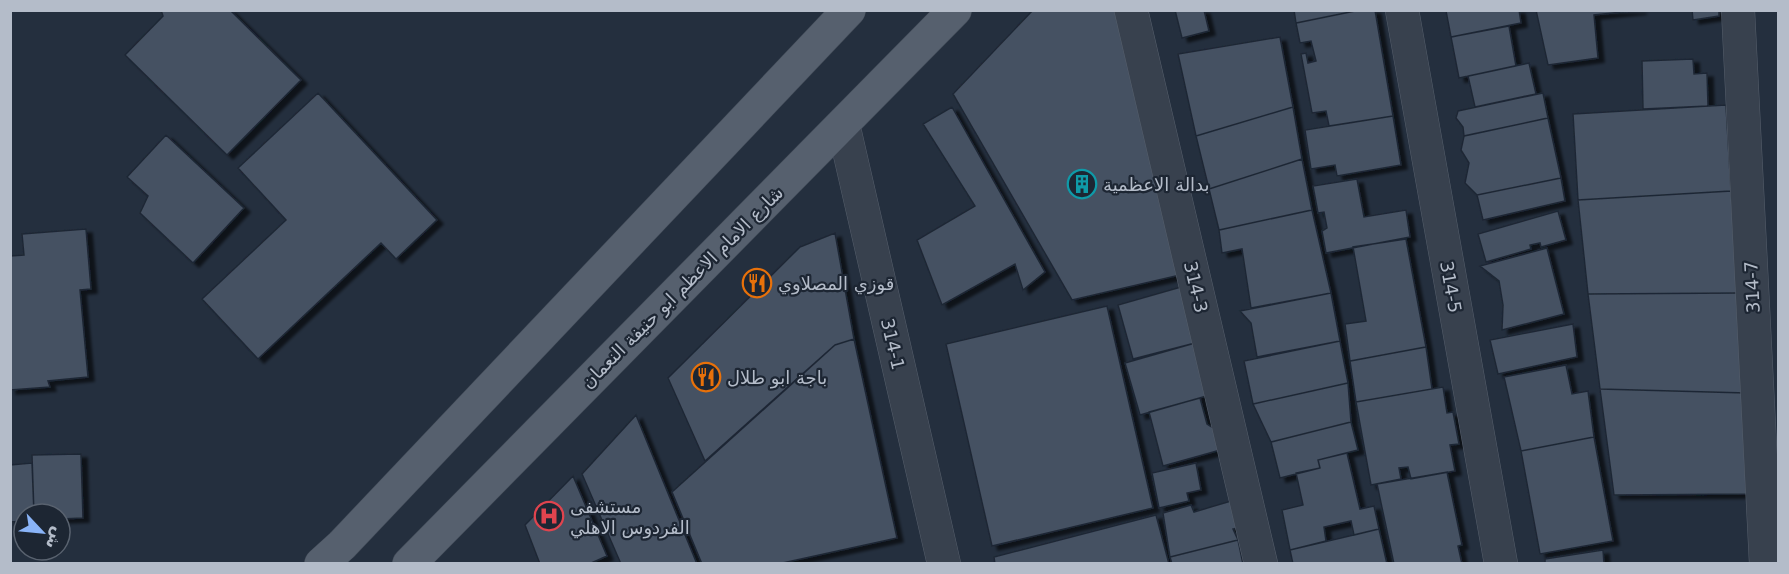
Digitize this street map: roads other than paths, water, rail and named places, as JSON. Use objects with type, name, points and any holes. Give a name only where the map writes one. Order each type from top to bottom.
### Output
[{"type":"main road","points":[[321,564],[342,545],[849,10]]},
{"type":"main road","name":"شارع الامام الاعظم ابو حنيفة النعمان","points":[[409,564],[955,10]]},
{"type":"street","name":"314-3","points":[[1131,10],[1261,564]]},
{"type":"street","name":"314-5","points":[[1402,10],[1501,564]]},
{"type":"street","name":"314-7","points":[[1738,10],[1766,564]]},
{"type":"street","name":"314-1","points":[[843,124],[944,564]]},
{"type":"place","name":"بدالة الاعظمية","points":[[1082,184]]},
{"type":"place","name":"قوزي المصلاوي","points":[[757,283]]},
{"type":"place","name":"باجة ابو طلال","points":[[706,377]]},
{"type":"place","name":"مستشفى الفردوس الاهلي","points":[[549,516]]}]
